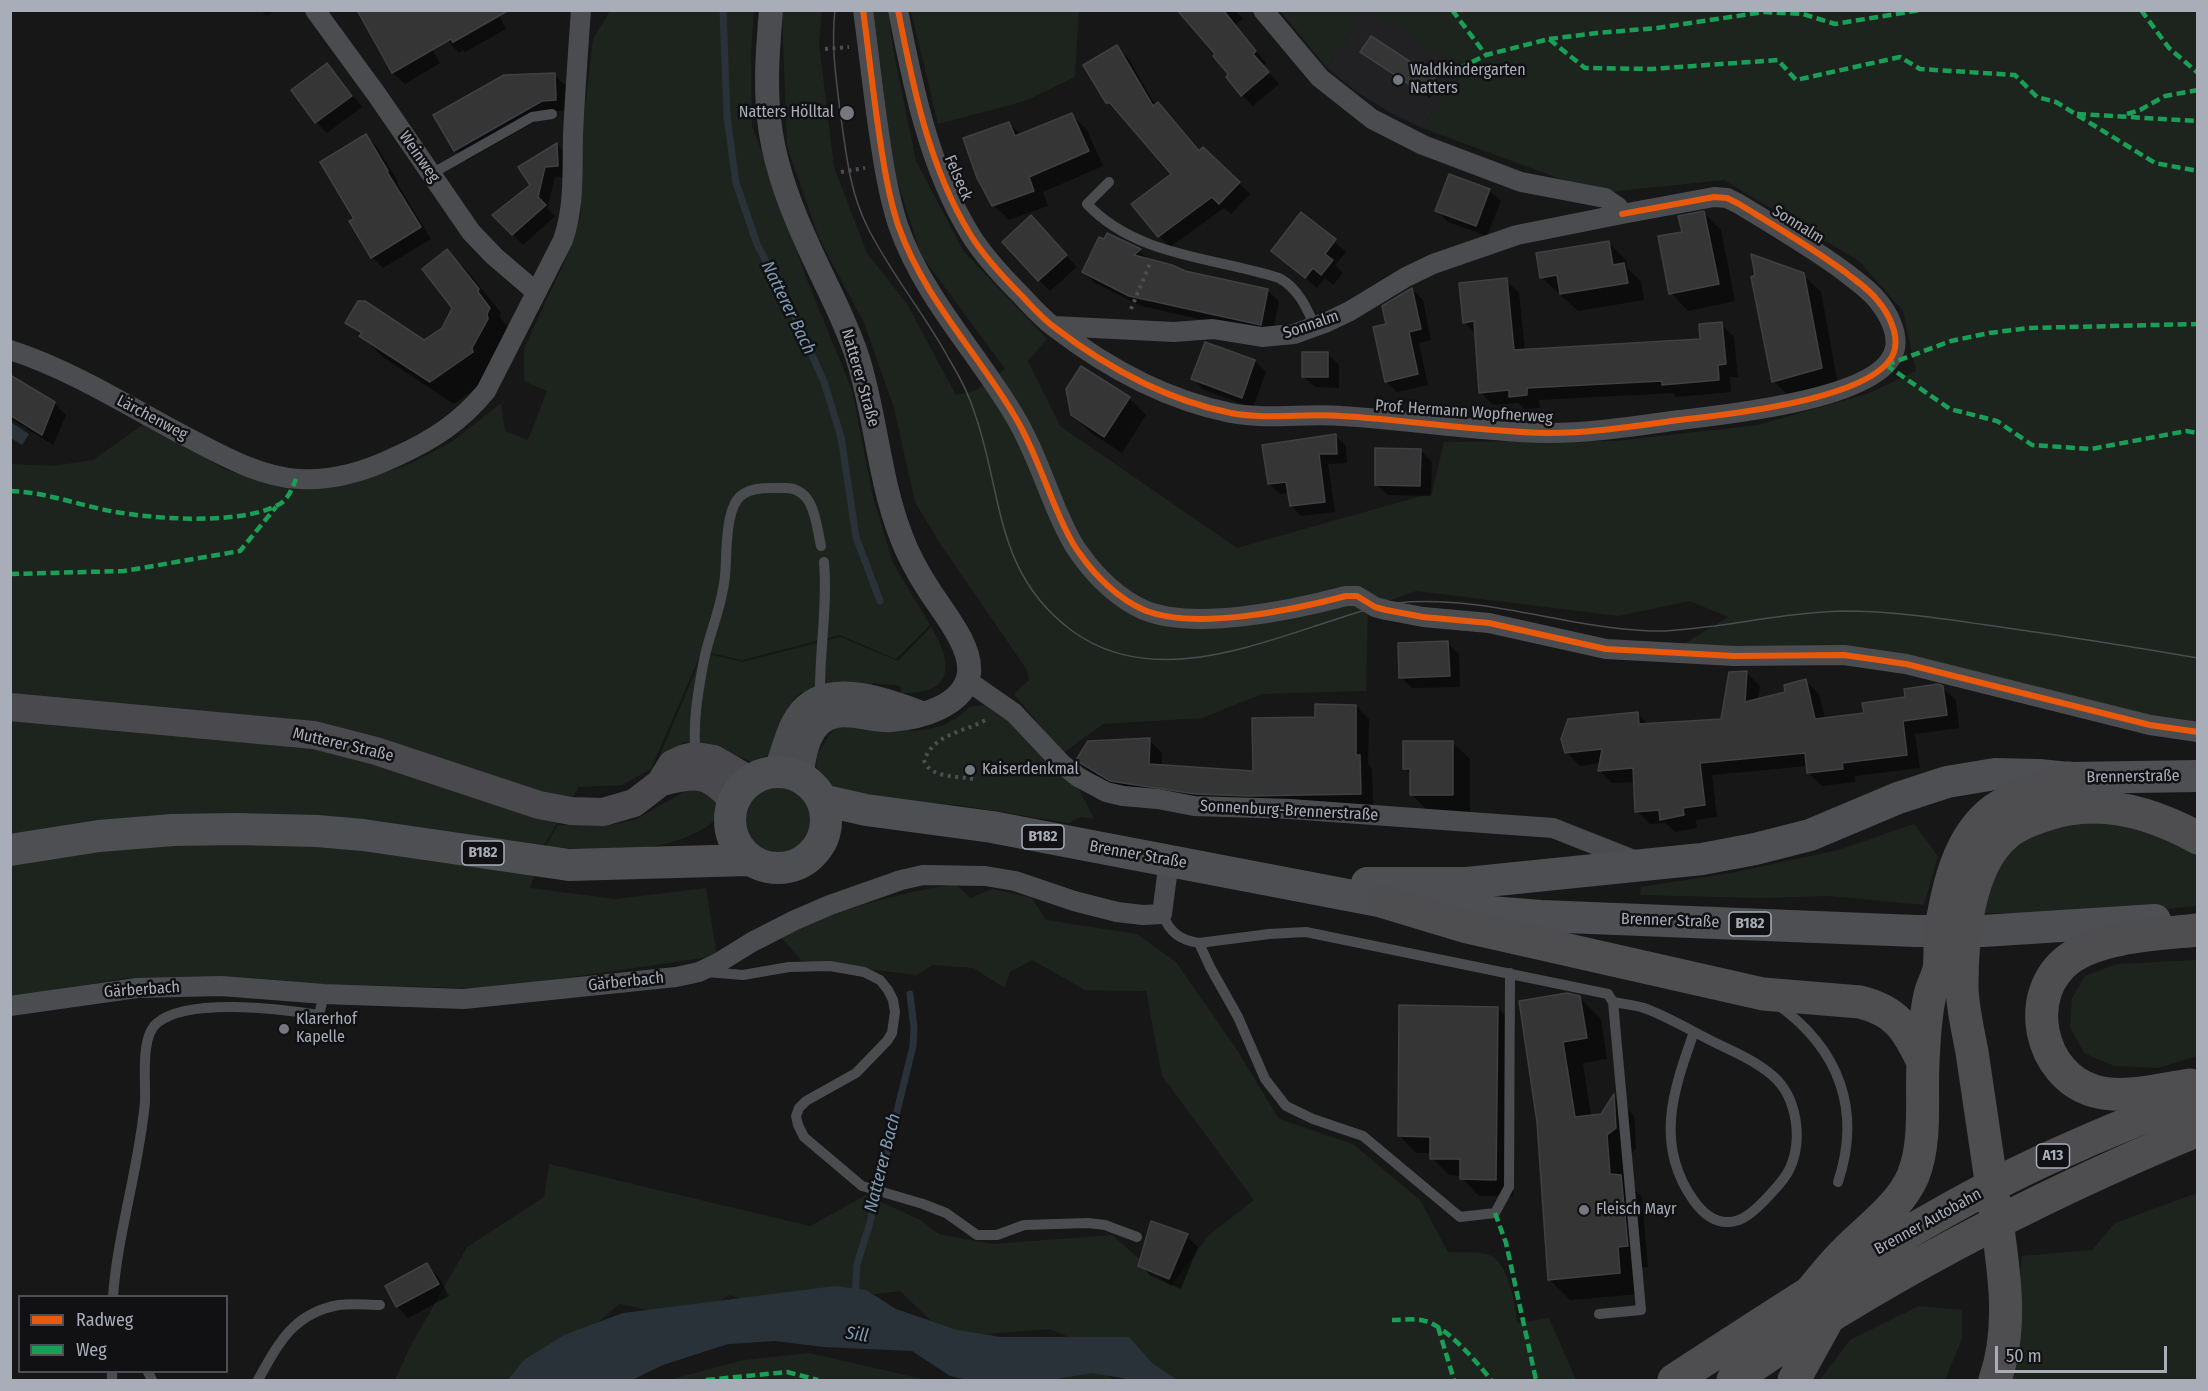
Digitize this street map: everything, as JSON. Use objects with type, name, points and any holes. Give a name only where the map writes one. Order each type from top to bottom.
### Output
[{"type":"highway","points":[[1964,878],[1959,856],[1977,827],[1993,811],[2024,794],[2069,778]]},
{"type":"highway","points":[[1995,1380],[2003,1353],[2006,1328],[1996,1278],[1979,1161],[1944,986],[1941,929],[1964,878],[1986,860],[2004,836],[2029,821],[2052,813],[2082,807],[2106,807],[2144,814],[2198,838]]},
{"type":"highway","points":[[1384,902],[1467,927],[1763,994],[1860,1002],[1876,1006],[1893,1015],[1903,1026],[1923,1062]]},
{"type":"highway","points":[[2198,930],[2131,939],[2100,945],[2081,952],[2062,965],[2049,981],[2043,998],[2041,1017],[2046,1045],[2055,1063],[2072,1080],[2085,1088],[2112,1094],[2198,1084]]},
{"type":"highway","points":[[1811,1291],[1845,1251],[1888,1211],[1903,1194],[1913,1176],[1919,1156],[1921,1137],[1923,1062],[1944,986]]},
{"type":"highway","name":"Brenner Autobahn","points":[[1674,1380],[1811,1291],[1914,1228],[2006,1179],[2087,1141],[2198,1095]]},
{"type":"highway","name":"Brenner Autobahn","points":[[1733,1380],[1871,1290],[1930,1257],[2110,1166],[2198,1130]]},
{"type":"highway","points":[[1978,1380],[1986,1358],[1996,1278]]},
{"type":"highway","points":[[1794,1380],[1828,1318]]},
{"type":"main road","name":"Mutterer Straße","points":[[10,707],[314,735],[376,751],[539,805],[571,812],[617,810],[634,803],[660,783],[672,765],[685,758],[696,756]]},
{"type":"main road","points":[[696,756],[714,759],[758,792],[813,787],[826,811],[825,834]]},
{"type":"main road","name":"Brenner Straße","points":[[1288,883],[1467,883],[1702,859],[1810,835],[1898,798],[1947,782],[1995,774],[2069,778]]},
{"type":"main road","name":"Mutterer Straße","points":[[660,783],[688,775],[705,777],[715,782],[758,792]]},
{"type":"main road","name":"Brennerstraße","points":[[2069,778],[2198,776]]},
{"type":"main road","points":[[749,860],[740,852],[758,792]]},
{"type":"main road","name":"B182","points":[[650,861],[696,846],[758,792]]},
{"type":"main road","name":"Brenner Straße","points":[[822,800],[916,818],[992,827],[1384,902],[1541,916],[1916,931],[1983,931],[2117,924],[2198,916]]},
{"type":"main road","name":"Brenner Straße","points":[[825,834],[858,825],[916,818]]},
{"type":"main road","name":"B182","points":[[10,850],[99,836],[236,828],[317,831],[363,836],[568,865],[749,860],[763,867],[778,869],[794,867],[808,859],[818,848],[825,834]]},
{"type":"street","name":"Weinweg","points":[[315,10],[482,245],[536,292]]},
{"type":"street","points":[[536,292],[563,240],[572,211],[575,87],[581,10]]},
{"type":"street","name":"Natterer Straße","points":[[771,10],[767,51],[767,100],[772,140],[778,164],[803,233],[836,304],[857,357],[868,395],[891,507],[900,536],[916,568],[964,645],[969,660],[968,681]]},
{"type":"street","points":[[863,10],[883,165],[897,223],[905,244],[931,294],[1013,413],[1078,553],[1094,572],[1127,601],[1155,614],[1192,618],[1264,614],[1346,596],[1357,596],[1375,607],[1386,610],[1423,617],[1489,623],[1606,649],[1734,656],[1844,655],[1906,664],[2052,699],[2131,721],[2198,732]]},
{"type":"street","name":"Felseck","points":[[898,10],[925,127],[952,199],[968,231],[985,256],[1052,326]]},
{"type":"street","points":[[1263,10],[1320,78],[1339,96],[1372,119],[1423,145],[1521,182],[1605,198],[1618,207],[1622,214]]},
{"type":"street","name":"Sonnalm","points":[[1052,326],[1151,331],[1219,329],[1262,337],[1294,334],[1350,311],[1406,277],[1433,264],[1506,238],[1714,196],[1727,198],[1739,204],[1832,263],[1876,298],[1887,313],[1895,336],[1895,351],[1886,365]]},
{"type":"street","name":"Lärchenweg","points":[[10,350],[59,369],[234,460],[266,473],[296,479],[337,476],[383,463],[428,441],[456,423],[486,391],[536,292]]},
{"type":"street","name":"Prof. Hermann Wopfnerweg","points":[[1052,326],[1146,386],[1220,410],[1268,416],[1349,416],[1501,431],[1581,433],[1773,407],[1849,387],[1868,378],[1886,365]]},
{"type":"street","points":[[758,792],[809,741],[820,724],[829,719],[847,714],[890,720],[937,709],[960,693],[968,681]]},
{"type":"street","name":"Sonnenburg-Brennerstraße","points":[[968,681],[1014,713],[1062,764],[1078,777],[1106,792],[1194,806],[1290,809],[1553,828],[1644,864]]},
{"type":"street","points":[[758,792],[780,760],[798,714],[820,697],[837,693],[853,695],[891,702],[922,713]]},
{"type":"street","points":[[1162,914],[1169,860]]},
{"type":"street","name":"Gärberbach","points":[[10,1006],[137,988],[221,986],[324,994],[464,999],[633,982],[699,972],[795,920],[901,880],[923,875],[985,876],[1015,881],[1074,901],[1118,912],[1143,915],[1162,914]]},
{"type":"lane","points":[[431,174],[531,117],[552,114]]},
{"type":"lane","points":[[1109,182],[1087,204],[1104,220],[1120,231],[1158,247],[1280,278],[1300,297],[1315,327]]},
{"type":"lane","points":[[696,756],[695,724],[704,661],[721,604],[730,520],[738,499],[747,492],[762,488],[789,488],[800,491],[811,505],[821,546]]},
{"type":"lane","points":[[820,697],[826,590],[824,562]]},
{"type":"lane","points":[[1162,914],[1167,927],[1178,937],[1199,943],[1269,934],[1306,933],[1608,994],[1613,1002],[1641,1310],[1599,1314]]},
{"type":"lane","points":[[1199,943],[1238,1017],[1265,1079],[1286,1106],[1313,1119],[1363,1136],[1460,1217],[1495,1213],[1509,1187],[1510,973]]},
{"type":"lane","points":[[699,972],[743,975],[789,967],[830,966],[864,972],[880,980],[884,985],[893,1000],[895,1012],[892,1032],[887,1041],[856,1073],[806,1101],[799,1108],[796,1116],[804,1137],[862,1186],[924,1204],[946,1213],[977,1235],[997,1234],[1024,1226],[1088,1223],[1105,1225],[1137,1237]]},
{"type":"lane","points":[[113,1295],[115,1268],[141,1140],[147,1045],[152,1028],[169,1016],[191,1010],[270,1008],[319,1015],[324,994]]},
{"type":"lane","points":[[1763,994],[1797,1018],[1811,1033],[1824,1049],[1840,1082],[1845,1099],[1848,1141],[1846,1159],[1838,1182]]},
{"type":"lane","points":[[1613,1002],[1644,1008],[1694,1032],[1756,1063],[1775,1077],[1788,1097],[1796,1115],[1796,1146],[1790,1169],[1778,1187],[1741,1220],[1728,1222],[1715,1220],[1700,1209],[1687,1191],[1675,1161],[1670,1129],[1671,1107],[1678,1078],[1694,1032]]},
{"type":"lane","points":[[258,1380],[282,1337],[298,1323],[324,1309],[340,1305],[380,1305]]},
{"type":"path","points":[[1128,315],[1158,247]]},
{"type":"path","points":[[973,778],[933,771],[925,765],[926,754],[940,739],[978,724],[1005,707]]},
{"type":"shaded area","name":"Waldkindergarten Natters","points":[[1369,10],[1460,68],[1422,128],[1391,113],[1357,92],[1327,68],[1363,11]]},
{"type":"shaded area","points":[[610,11],[754,11],[751,54],[752,126],[805,275],[852,390],[873,497],[893,563],[930,625],[896,659],[840,635],[742,660],[702,651],[651,769],[622,785],[579,787],[543,847],[530,888],[615,899],[706,888],[717,956],[490,989],[127,978],[11,997],[10,464],[53,466],[93,460],[145,423],[226,470],[298,490],[352,484],[410,464],[453,441],[501,403],[505,431],[528,440],[547,391],[524,381],[524,349],[564,263],[581,215],[579,159],[593,39]]},
{"type":"shaded area","points":[[782,11],[822,11],[819,44],[834,167],[867,253],[907,304],[956,395],[975,391],[1005,369],[921,255],[893,167],[868,11],[888,11],[893,49],[916,161],[964,252],[1047,339],[1028,361],[1060,426],[1237,548],[1432,493],[1444,442],[1616,441],[1758,425],[1867,394],[1916,371],[1903,311],[1859,261],[1724,180],[1599,193],[1422,128],[1460,68],[1369,11],[2197,11],[2197,730],[2136,722],[2025,683],[1853,659],[1679,647],[1728,617],[1690,601],[1618,616],[1416,591],[1368,608],[1366,691],[1262,694],[1202,718],[1103,724],[1063,753],[1014,694],[1029,680],[1027,670],[939,542],[915,502],[894,408],[864,323],[819,238],[787,146]]},
{"type":"shaded area","points":[[911,11],[1079,11],[1075,77],[1025,101],[938,124]]},
{"type":"shaded area","points":[[1280,11],[1363,11],[1327,68]]},
{"type":"shaded area","points":[[931,627],[946,665],[940,683],[931,688],[918,692],[901,693],[900,686],[873,683],[869,688],[836,683],[798,694],[784,713],[774,747],[768,755],[753,762],[733,755],[722,747],[684,742],[658,760],[703,653],[743,662],[840,637],[898,661]]},
{"type":"shaded area","points":[[984,705],[995,707],[1076,783],[1094,819],[1081,817],[1069,823],[958,805],[853,797],[826,787],[819,777],[816,766],[818,753],[829,735],[837,728],[848,725],[913,731],[929,729],[944,725],[969,707]]},
{"type":"shaded area","points":[[783,786],[802,796],[810,808],[812,822],[810,836],[802,848],[790,856],[769,858],[750,848],[742,836],[740,815],[750,796],[762,788]]},
{"type":"shaded area","points":[[696,789],[709,795],[715,801],[717,814],[709,825],[683,838],[664,844],[625,849],[545,847],[558,825],[611,825],[635,820],[687,790]]},
{"type":"shaded area","points":[[2100,820],[2136,826],[2197,852],[2197,906],[2112,914],[1984,913],[1996,869],[2014,846],[2041,829]]},
{"type":"shaded area","points":[[1914,824],[1938,856],[1924,905],[1829,896],[1761,898],[1640,895],[1641,887],[1731,873],[1838,850]]},
{"type":"shaded area","points":[[956,884],[970,898],[993,889],[1032,898],[1046,920],[1137,934],[1176,962],[1237,1050],[1279,1119],[1353,1144],[1420,1200],[1448,1252],[1481,1253],[1494,1258],[1500,1264],[1509,1283],[1517,1323],[1549,1318],[1576,1380],[1161,1380],[1149,1371],[1050,1329],[948,1337],[900,1291],[836,1299],[799,1320],[730,1295],[691,1318],[619,1304],[534,1380],[395,1380],[410,1347],[467,1247],[544,1197],[549,1164],[810,1226],[866,1195],[920,1220],[939,1234],[992,1244],[1112,1235],[1171,1286],[1209,1235],[1254,1200],[1162,1076],[1146,991],[1085,990],[1032,960],[1010,972],[1005,988],[973,968],[933,965],[917,975],[802,961],[780,936],[866,904],[911,892]]},
{"type":"shaded area","points":[[2197,960],[2197,1056],[2158,1068],[2114,1066],[2084,1053],[2070,1027],[2072,998],[2085,976],[2117,964]]},
{"type":"shaded area","points":[[2197,1193],[2197,1380],[2011,1380],[2022,1256],[2092,1250],[2115,1223]]},
{"type":"shaded area","points":[[1919,1306],[1962,1310],[1962,1339],[1945,1380],[1820,1380],[1850,1340]]},
{"type":"shaded area","points":[[809,1353],[927,1380],[668,1380],[744,1360]]},
{"type":"shaded area","points":[[1093,1366],[1114,1380],[1042,1380]]},
{"type":"water","points":[[11,422],[29,434],[22,445],[11,438]]},
{"type":"water","name":"Sill","points":[[835,1286],[866,1290],[896,1309],[957,1330],[1001,1337],[1129,1337],[1152,1363],[1177,1380],[1133,1380],[1092,1373],[1050,1380],[968,1380],[950,1376],[912,1351],[824,1347],[775,1341],[728,1344],[663,1365],[632,1380],[508,1380],[524,1360],[564,1335],[623,1313]]},
{"type":"building","points":[[357,10],[509,10],[453,42],[451,39],[392,73]]},
{"type":"building","points":[[1177,10],[1223,10],[1256,51],[1253,54],[1269,72],[1241,96],[1226,77],[1228,74],[1213,56],[1215,54]]},
{"type":"building","name":"Waldkindergarten Natters","points":[[1371,36],[1435,78],[1424,94],[1360,52]]},
{"type":"building","points":[[1117,45],[1153,106],[1158,102],[1199,151],[1203,147],[1240,182],[1219,204],[1212,197],[1158,237],[1131,204],[1171,174],[1110,103],[1106,103],[1083,65]]},
{"type":"building","points":[[327,63],[352,96],[315,123],[291,90]]},
{"type":"building","points":[[555,73],[556,100],[542,101],[454,151],[433,115],[504,75]]},
{"type":"building","points":[[1072,113],[1089,151],[1029,177],[1034,191],[992,206],[977,178],[963,138],[1009,122],[1015,136]]},
{"type":"building","points":[[366,134],[421,227],[371,258],[349,221],[354,219],[320,162]]},
{"type":"building","points":[[557,143],[558,166],[545,167],[538,197],[546,205],[512,235],[492,215],[530,185],[518,167]]},
{"type":"building","points":[[1449,174],[1490,189],[1476,226],[1435,211]]},
{"type":"building","points":[[1704,211],[1719,284],[1669,294],[1658,236],[1682,232],[1678,216]]},
{"type":"building","points":[[1301,212],[1336,239],[1325,254],[1333,260],[1321,275],[1313,268],[1305,278],[1271,251]]},
{"type":"building","points":[[1031,215],[1067,255],[1038,281],[1002,242]]},
{"type":"building","points":[[1107,233],[1141,249],[1134,255],[1172,265],[1185,271],[1268,289],[1261,325],[1129,296],[1082,272],[1099,237],[1104,239]]},
{"type":"building","points":[[1609,241],[1613,265],[1624,263],[1628,283],[1560,294],[1557,275],[1540,278],[1536,253]]},
{"type":"building","points":[[447,249],[479,289],[478,292],[490,308],[487,314],[488,319],[472,348],[473,352],[430,382],[359,336],[362,333],[345,323],[358,301],[365,301],[424,340],[442,328],[452,308],[422,269]]},
{"type":"building","points":[[1751,254],[1804,273],[1822,368],[1772,382],[1751,277],[1755,275]]},
{"type":"building","points":[[1507,278],[1514,350],[1700,339],[1699,324],[1722,322],[1726,364],[1718,365],[1719,380],[1662,385],[1662,381],[1527,388],[1527,395],[1509,397],[1509,390],[1479,393],[1474,321],[1463,323],[1459,283]]},
{"type":"building","points":[[1412,288],[1421,329],[1409,332],[1418,374],[1385,382],[1373,327],[1386,324],[1382,306]]},
{"type":"building","points":[[1205,342],[1255,360],[1242,398],[1191,379]]},
{"type":"building","points":[[1302,352],[1328,352],[1328,377],[1302,377]]},
{"type":"building","points":[[1081,366],[1130,397],[1104,437],[1071,415],[1066,389]]},
{"type":"building","points":[[10,375],[55,402],[42,435],[10,415]]},
{"type":"building","points":[[1336,434],[1337,454],[1319,454],[1325,502],[1290,506],[1286,482],[1268,484],[1262,445]]},
{"type":"building","points":[[1375,448],[1421,449],[1420,486],[1375,485]]},
{"type":"building","points":[[1448,641],[1450,676],[1399,678],[1398,643]]},
{"type":"building","points":[[1747,671],[1745,702],[1785,692],[1784,685],[1806,679],[1815,719],[1864,713],[1862,703],[1905,697],[1904,689],[1938,684],[1943,686],[1947,715],[1903,721],[1907,755],[1842,763],[1843,769],[1807,773],[1805,753],[1700,763],[1705,805],[1683,808],[1684,815],[1660,820],[1659,810],[1635,812],[1633,768],[1598,771],[1602,749],[1565,753],[1561,739],[1568,719],[1638,712],[1639,724],[1721,719],[1729,672]]},
{"type":"building","points":[[1315,704],[1356,705],[1356,755],[1360,755],[1361,794],[1248,796],[1195,794],[1110,781],[1076,760],[1088,741],[1150,738],[1149,764],[1253,771],[1252,718],[1315,717]]},
{"type":"building","points":[[1403,741],[1453,741],[1453,795],[1410,795],[1410,769],[1403,769]]},
{"type":"building","name":"Fleisch Mayr","points":[[1567,993],[1580,996],[1587,1038],[1563,1042],[1575,1117],[1601,1114],[1614,1094],[1616,1128],[1607,1135],[1610,1174],[1621,1175],[1628,1246],[1618,1247],[1620,1273],[1548,1280],[1537,1122],[1519,1001]]},
{"type":"building","points":[[1399,1005],[1498,1007],[1496,1180],[1460,1179],[1460,1159],[1430,1159],[1430,1137],[1398,1136]]},
{"type":"building","points":[[1151,1221],[1188,1234],[1169,1279],[1138,1266]]},
{"type":"building","points":[[427,1263],[439,1284],[396,1307],[385,1286]]},
{"type":"waterway","name":"Natterer Bach","points":[[723,10],[727,117],[736,183],[757,244],[795,317],[824,382],[841,437],[856,537],[880,601]]},
{"type":"waterway","name":"Natterer Bach","points":[[855,1296],[857,1264],[869,1226],[913,1046],[914,1028],[910,994]]},
{"type":"tram line","points":[[835,10],[834,48],[840,111],[849,170],[861,212],[876,243],[939,342],[968,395],[985,447],[1005,532],[1028,584],[1046,608],[1071,630],[1102,648],[1134,657],[1167,660],[1201,657],[1269,641],[1380,606],[1428,601],[1493,607],[1619,629],[1651,631],[1683,630],[1843,611],[1925,616],[2198,658]]},
{"type":"marked path","points":[[1452,10],[1486,55]]},
{"type":"marked path","points":[[1549,39],[1657,28],[1764,12],[1803,14],[1835,24],[1920,10]]},
{"type":"marked path","points":[[2141,10],[2169,48],[2198,73]]},
{"type":"marked path","points":[[1460,68],[1486,55],[1549,39],[1585,68],[1651,69],[1778,60],[1796,80],[1900,57],[1920,69],[2015,75],[2037,97],[2056,102],[2155,163],[2198,171]]},
{"type":"marked path","points":[[2127,114],[2140,110],[2165,96],[2198,90]]},
{"type":"marked path","points":[[2077,114],[2198,121]]},
{"type":"marked path","points":[[1886,365],[1951,341],[1989,333],[2029,328],[2198,324]]},
{"type":"marked path","points":[[1886,365],[1950,409],[1997,421],[2032,445],[2091,449],[2186,431],[2198,433]]},
{"type":"marked path","points":[[10,491],[45,495],[141,516],[216,518],[261,512],[278,505],[287,497],[296,479]]},
{"type":"marked path","points":[[10,574],[124,571],[240,551],[276,507]]},
{"type":"marked path","points":[[1495,1213],[1506,1243],[1536,1380]]},
{"type":"marked path","points":[[1392,1320],[1417,1320],[1433,1324],[1452,1337],[1491,1380]]},
{"type":"marked path","points":[[1438,1327],[1454,1380]]},
{"type":"marked path","points":[[706,1380],[787,1372],[818,1380]]},
{"type":"cycle path","points":[[863,10],[885,172],[894,212],[909,251],[936,300],[999,391],[1020,426],[1063,525],[1076,549],[1086,563],[1117,594],[1144,610],[1165,616],[1190,619],[1216,618],[1272,612],[1346,596],[1357,596],[1375,607],[1386,610],[1423,617],[1489,623],[1606,649],[1734,656],[1844,655],[1906,664],[2150,725],[2198,732]]},
{"type":"cycle path","points":[[898,10],[924,126],[933,154],[956,208],[981,251],[1037,312],[1074,342],[1138,380],[1183,400],[1245,415],[1328,415],[1495,430],[1580,432],[1730,414],[1834,392],[1864,380],[1885,366],[1895,348],[1894,329],[1889,317],[1867,289],[1806,245],[1727,198],[1714,197],[1622,214]]},
{"type":"place","name":"Waldkindergarten Natters","points":[[1398,80]]},
{"type":"place","name":"Natters Hölltal","points":[[847,113]]},
{"type":"place","name":"Kaiserdenkmal","points":[[970,770]]},
{"type":"place","name":"Klarerhof Kapelle","points":[[284,1029]]},
{"type":"place","name":"Fleisch Mayr","points":[[1584,1210]]}]
